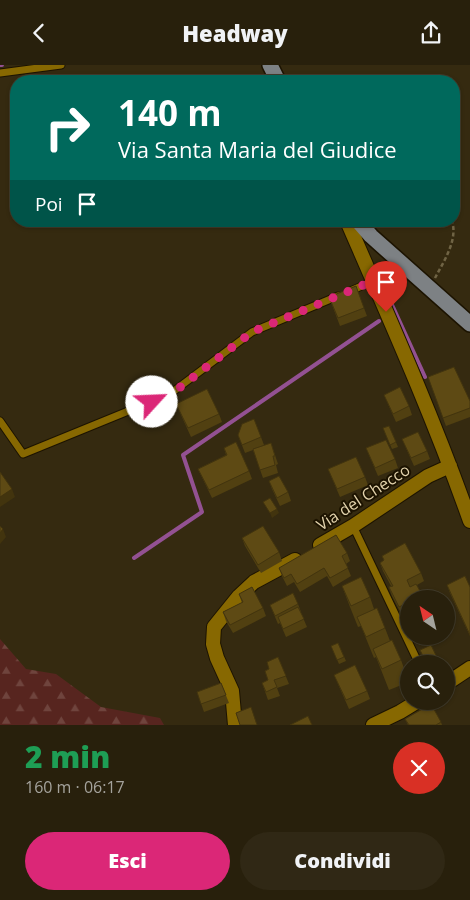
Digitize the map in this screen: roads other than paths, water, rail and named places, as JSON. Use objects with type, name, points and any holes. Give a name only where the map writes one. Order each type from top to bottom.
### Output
[{"type":"main road","points":[[363,227],[470,324]]},
{"type":"street","points":[[350,227],[450,466],[470,521]]},
{"type":"street","name":"Via del Checco","points":[[235,725],[232,691],[217,658],[213,644],[214,627],[239,596],[254,582],[353,526],[428,476],[450,466]]},
{"type":"street","points":[[455,677],[470,668]]},
{"type":"street","points":[[373,725],[403,710]]},
{"type":"lane","points":[[0,73],[61,65]]},
{"type":"lane","points":[[0,421],[23,454],[170,395],[252,332],[373,281]]},
{"type":"lane","points":[[353,526],[415,655]]},
{"type":"waterway","points":[[378,274],[425,377]]},
{"type":"waterway","points":[[134,558],[202,512],[183,455],[379,321]]}]
